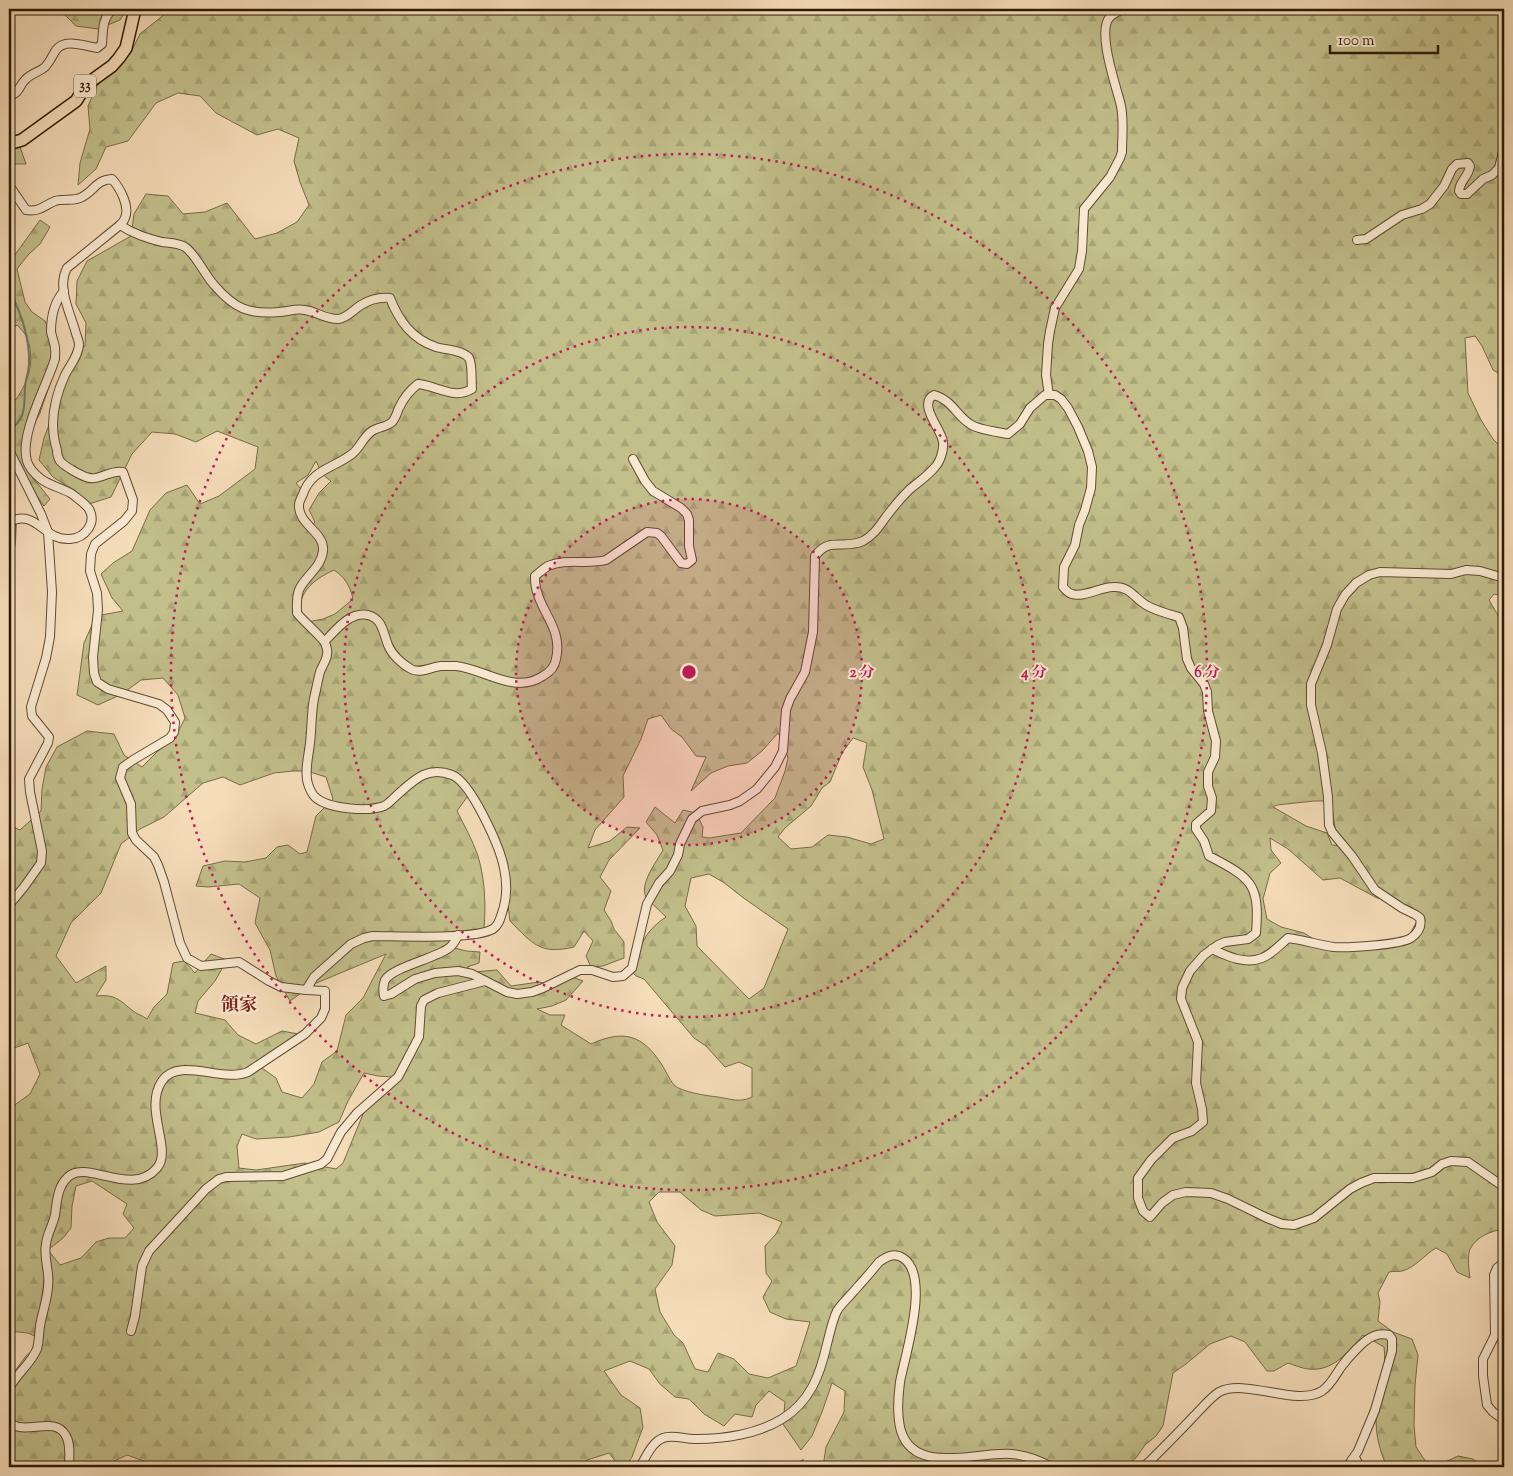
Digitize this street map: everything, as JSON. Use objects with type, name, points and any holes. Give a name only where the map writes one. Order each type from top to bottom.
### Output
[{"type":"main road","name":"33","points":[[9,142],[22,140],[76,101],[87,84],[112,66],[126,48],[135,9]]},
{"type":"street","points":[[9,96],[18,92],[25,80],[48,64],[62,44],[74,43],[97,48],[102,44],[104,21],[108,13],[113,9]]},
{"type":"street","points":[[129,9],[128,28],[130,34]]},
{"type":"street","points":[[1049,395],[1046,375],[1050,330],[1055,308],[1079,269],[1084,209],[1110,177],[1122,152],[1123,118],[1107,56],[1106,31],[1107,21],[1110,16],[1124,9]]},
{"type":"street","points":[[1357,240],[1366,239],[1402,215],[1422,209],[1430,204],[1444,186],[1452,169],[1457,164],[1468,163],[1470,166],[1469,174],[1460,185],[1459,191],[1461,194],[1467,194],[1482,179],[1492,175],[1499,168],[1504,148]]},
{"type":"street","points":[[9,185],[26,210],[36,211],[56,200],[83,197],[103,180],[112,179],[126,207],[126,217],[120,225],[67,268],[63,276],[64,291],[79,343],[77,356],[65,373],[57,393],[53,411],[53,438],[60,461],[87,477],[98,478],[118,471],[123,472],[133,500],[132,510],[124,520],[96,544],[91,554],[90,571],[97,594],[98,610],[93,657],[94,673],[97,682],[108,688],[159,704],[168,710],[175,722],[174,732],[170,738],[123,767],[120,778],[131,804],[132,833],[136,840],[154,857],[158,865],[164,882],[171,915],[187,958],[201,966],[239,962],[269,981],[281,986],[325,991],[325,1009],[321,1018],[305,1034],[248,1072],[240,1075],[226,1075],[179,1070],[167,1074],[160,1083],[155,1096],[155,1114],[162,1148],[162,1161],[157,1169],[134,1181],[94,1173],[78,1172],[68,1176],[57,1196],[53,1225],[46,1243],[45,1263],[48,1274],[48,1292],[37,1348],[32,1358],[9,1389]]},
{"type":"street","points":[[120,225],[131,233],[148,239],[186,247],[213,285],[238,308],[253,313],[306,310],[326,318],[339,319],[345,317],[361,305],[382,297],[390,298],[401,322],[408,331],[435,346],[465,354],[470,360],[472,389],[464,394],[455,394],[418,384],[408,391],[391,423],[374,430],[366,436],[353,454],[323,469],[313,477],[305,488],[299,504],[300,513],[304,522],[317,535],[322,544],[323,553],[317,567],[300,589],[297,599],[297,613],[304,623],[325,641],[327,654],[314,697],[307,783],[314,797],[328,804],[339,808],[370,808],[384,806],[418,777],[429,772],[453,775],[468,788],[489,827],[501,856],[506,882],[504,906],[499,923],[491,930],[476,934],[372,936],[364,938],[352,944],[314,977],[306,990]]},
{"type":"street","points":[[9,522],[16,518],[29,518],[58,538],[70,539],[86,532],[92,522],[92,516],[83,502],[70,493],[42,480],[31,468],[26,454],[27,435],[55,359],[55,346],[51,333],[52,315],[59,296],[64,291]]},
{"type":"street","points":[[458,935],[449,948],[435,956],[393,973],[385,980],[384,996],[391,994],[415,979],[434,973],[458,971],[472,974],[507,992],[517,994],[543,988],[580,970],[592,970],[613,977],[623,976],[632,968],[647,904],[658,883],[670,871],[692,819],[702,811],[740,801],[757,789],[775,767],[783,751],[786,710],[805,672],[813,632],[815,556],[821,548],[828,545],[854,544],[870,536],[910,490],[939,463],[943,443],[929,413],[928,401],[930,397],[938,396],[952,404],[971,426],[1008,434],[1020,424],[1030,408],[1045,394],[1056,395],[1068,408],[1078,427],[1088,450],[1092,467],[1091,488],[1079,525],[1075,545],[1064,567],[1063,587],[1072,594],[1083,595],[1113,586],[1126,588],[1145,604],[1159,612],[1179,617],[1184,628],[1187,659],[1191,668],[1204,684],[1207,692],[1208,711],[1216,741],[1215,758],[1208,772],[1208,786],[1212,798],[1211,811],[1196,824],[1196,829],[1204,841],[1209,856],[1244,876],[1254,894],[1258,910],[1256,933],[1248,939],[1225,942],[1212,949],[1190,971],[1182,988],[1181,999],[1198,1042],[1196,1083],[1202,1109],[1202,1122],[1192,1131],[1172,1138],[1151,1160],[1138,1178],[1138,1198],[1143,1211],[1150,1217],[1162,1203],[1173,1195],[1186,1192],[1211,1193],[1282,1224],[1294,1225],[1314,1218],[1360,1183],[1374,1178],[1413,1178],[1432,1172],[1442,1164],[1451,1161],[1468,1162],[1504,1187]]},
{"type":"street","points":[[9,450],[42,514],[48,532],[52,592],[50,637],[46,658],[31,707],[32,716],[49,737],[48,743],[29,779],[42,851],[42,863],[9,905]]},
{"type":"street","points":[[325,641],[346,620],[357,614],[369,615],[376,619],[384,629],[392,652],[402,663],[413,670],[439,666],[457,666],[510,683],[530,682],[542,677],[552,669],[557,659],[557,640],[553,626],[536,588],[535,576],[547,567],[558,563],[606,560],[647,532],[657,533],[661,536],[681,563],[687,564],[692,560],[689,546],[689,520],[686,514],[681,508],[653,491],[633,459]]},
{"type":"street","points":[[1212,949],[1236,959],[1250,961],[1263,958],[1288,938],[1337,947],[1365,946],[1410,939],[1420,929],[1420,918],[1375,890],[1352,856],[1332,832],[1329,825],[1328,797],[1322,753],[1311,705],[1311,684],[1327,646],[1337,609],[1345,595],[1356,583],[1369,575],[1380,572],[1452,574],[1466,570],[1480,571],[1504,578]]},
{"type":"street","points":[[131,1331],[142,1266],[149,1251],[206,1189],[219,1179],[226,1177],[283,1176],[321,1164],[328,1158],[341,1132],[357,1112],[398,1078],[419,1037],[421,1006],[424,1000],[438,993],[485,981]]},
{"type":"street","points":[[640,1467],[655,1444],[663,1438],[695,1440],[745,1434],[780,1420],[797,1408],[815,1383],[822,1366],[831,1329],[838,1310],[879,1262],[895,1255],[901,1256],[907,1261],[914,1272],[915,1283],[913,1325],[900,1383],[899,1418],[901,1432],[906,1441],[912,1448],[929,1457],[946,1459],[1011,1454],[1038,1460],[1051,1467]]},
{"type":"street","points":[[1504,1262],[1496,1268],[1494,1275],[1495,1335],[1483,1360],[1483,1376],[1487,1405],[1504,1420]]},
{"type":"street","points":[[1143,1467],[1152,1460],[1205,1404],[1220,1392],[1239,1389],[1294,1396],[1313,1395],[1322,1391],[1358,1348],[1372,1336],[1389,1335],[1392,1339],[1392,1351],[1375,1410],[1347,1467]]},
{"type":"street","points":[[9,1422],[18,1427],[55,1426],[66,1434],[69,1467]]},
{"type":"street","points":[[1352,1460],[1356,1459],[1360,1467]]},
{"type":"green space","points":[[59,9],[127,9],[120,20],[98,29],[76,26]]},
{"type":"green space","points":[[171,9],[1036,9],[1039,12],[1043,9],[1504,9],[1504,193],[1500,197],[1500,209],[1504,211],[1504,374],[1493,370],[1482,346],[1475,336],[1465,338],[1468,393],[1493,439],[1504,450],[1504,596],[1494,594],[1489,600],[1499,617],[1500,654],[1504,660],[1504,1229],[1485,1235],[1473,1244],[1470,1249],[1468,1264],[1470,1278],[1457,1272],[1447,1254],[1436,1248],[1407,1269],[1389,1272],[1378,1293],[1380,1302],[1378,1321],[1393,1332],[1412,1339],[1418,1355],[1414,1425],[1416,1447],[1426,1462],[1443,1463],[1458,1456],[1473,1459],[1482,1467],[1387,1467],[1376,1430],[1377,1406],[1384,1369],[1384,1347],[1363,1335],[1339,1360],[1317,1369],[1305,1369],[1288,1363],[1274,1371],[1267,1371],[1245,1342],[1231,1336],[1210,1344],[1173,1373],[1163,1426],[1156,1436],[1145,1445],[1136,1458],[1123,1467],[823,1467],[826,1447],[844,1412],[845,1391],[832,1383],[812,1436],[801,1450],[783,1424],[785,1402],[769,1391],[756,1405],[752,1417],[735,1414],[724,1426],[704,1414],[689,1399],[675,1397],[660,1384],[649,1369],[630,1361],[604,1371],[621,1395],[640,1408],[643,1427],[632,1457],[625,1467],[620,1467],[609,1453],[587,1460],[581,1467],[153,1467],[149,1463],[127,1455],[102,1467],[9,1467],[9,1433],[13,1427],[9,1420],[9,1379],[26,1356],[37,1347],[37,1337],[28,1333],[9,1331],[9,1109],[30,1094],[40,1074],[28,1043],[9,1050],[9,825],[20,830],[41,811],[46,767],[57,747],[87,731],[114,734],[124,755],[142,767],[175,738],[185,718],[178,695],[163,678],[141,680],[122,694],[98,705],[77,695],[84,643],[96,616],[123,611],[112,598],[101,574],[113,563],[132,551],[150,510],[166,493],[187,485],[200,504],[219,496],[255,469],[258,447],[217,431],[196,442],[175,434],[152,432],[132,454],[111,497],[89,504],[72,489],[53,477],[39,460],[44,438],[52,417],[56,395],[72,353],[85,346],[86,323],[76,304],[77,281],[87,261],[131,236],[134,214],[146,194],[168,196],[183,214],[205,212],[227,203],[255,239],[277,233],[297,222],[309,205],[294,161],[299,138],[278,129],[257,135],[216,113],[200,96],[178,93],[156,103],[128,141],[106,147],[96,169],[78,185],[80,163],[90,129],[88,106],[97,86],[130,54],[140,34]],"holes":[[[316,461],[322,474],[331,481],[319,493],[309,510],[315,522],[309,528],[297,515],[304,493],[296,483],[308,475]],[[334,570],[346,582],[353,599],[335,614],[323,619],[307,622],[298,617],[301,600],[308,588],[319,578]],[[661,715],[671,729],[682,737],[696,756],[706,757],[691,791],[711,773],[728,766],[747,763],[762,751],[778,733],[788,758],[775,798],[741,833],[709,838],[702,837],[703,827],[696,813],[683,810],[675,823],[655,807],[646,822],[657,835],[663,850],[647,879],[644,892],[646,897],[666,917],[648,933],[629,968],[636,976],[644,979],[694,1038],[706,1046],[725,1067],[739,1062],[752,1068],[752,1097],[748,1099],[731,1099],[682,1090],[674,1085],[655,1055],[640,1041],[623,1036],[603,1039],[591,1044],[561,1025],[565,1015],[550,1015],[537,1009],[552,1006],[566,1000],[583,981],[572,977],[550,984],[539,982],[511,986],[497,970],[474,972],[467,967],[479,963],[480,952],[466,951],[447,946],[454,939],[474,939],[484,929],[484,892],[478,856],[457,811],[467,797],[475,804],[503,864],[510,921],[538,946],[553,950],[574,947],[584,931],[593,941],[586,956],[591,967],[603,966],[624,958],[624,942],[614,929],[604,910],[611,891],[600,877],[609,860],[640,828],[627,827],[610,841],[588,848],[595,830],[624,797],[623,776],[641,739],[648,719]],[[853,738],[867,743],[863,767],[872,790],[884,839],[871,844],[847,837],[828,835],[812,847],[791,849],[778,837],[785,828],[811,806],[822,788],[830,782],[842,753]],[[307,771],[326,777],[333,799],[316,816],[307,852],[300,854],[288,845],[277,847],[266,858],[245,862],[225,861],[203,866],[196,886],[208,887],[239,884],[260,898],[255,923],[270,950],[276,976],[290,1001],[314,984],[386,954],[363,998],[346,1015],[337,1051],[322,1062],[314,1084],[302,1098],[282,1092],[276,1078],[262,1068],[281,1048],[304,1035],[282,1031],[256,1044],[238,1035],[225,1020],[195,1013],[198,1001],[215,981],[227,960],[211,954],[195,973],[184,961],[173,963],[167,994],[154,1007],[147,1019],[113,997],[96,996],[106,980],[106,966],[76,983],[56,956],[71,923],[101,893],[121,844],[140,829],[164,817],[203,783],[223,777],[240,785],[274,773]],[[1314,801],[1329,801],[1335,828],[1342,846],[1332,845],[1327,833],[1306,826],[1273,807]],[[1270,838],[1288,849],[1323,880],[1340,878],[1377,898],[1393,900],[1413,908],[1417,921],[1405,943],[1323,945],[1304,933],[1281,927],[1267,919],[1263,899],[1270,873],[1281,863],[1271,850]],[[709,874],[788,929],[764,988],[749,999],[697,946],[696,926],[685,906],[691,878]],[[364,1073],[392,1077],[366,1107],[343,1163],[336,1169],[305,1163],[256,1170],[239,1168],[237,1146],[242,1134],[256,1139],[289,1137],[319,1132],[339,1122],[348,1101]],[[92,1181],[127,1204],[123,1214],[134,1228],[125,1238],[109,1238],[96,1242],[81,1258],[60,1265],[48,1250],[63,1238],[71,1228],[72,1206],[76,1186]],[[659,1192],[680,1192],[701,1210],[715,1216],[759,1213],[782,1222],[776,1234],[765,1246],[766,1273],[772,1281],[763,1297],[770,1312],[786,1319],[810,1322],[796,1366],[768,1378],[749,1374],[734,1359],[718,1353],[708,1372],[695,1369],[683,1343],[674,1335],[660,1312],[655,1289],[672,1265],[675,1246],[657,1222],[649,1202]]]},
{"type":"green space","points":[[9,128],[19,144],[26,164],[9,164]]},
{"type":"green space","points":[[40,220],[50,227],[40,244],[17,269],[25,302],[32,312],[45,321],[57,363],[40,413],[32,428],[30,444],[24,461],[29,473],[50,499],[44,506],[19,467],[11,442],[9,441],[9,408],[25,384],[31,357],[30,347],[25,334],[17,325],[9,332],[9,254],[12,259]]},
{"type":"waterway","points":[[9,288],[26,334],[29,353],[29,369],[22,416],[15,426],[9,430]]},
{"type":"waterway","points":[[9,496],[15,518]]},
{"type":"waterway","points":[[9,573],[15,542],[16,522]]},
{"type":"waterway","points":[[792,1467],[803,1460]]},
{"type":"district","name":"領家","points":[[239,1006]]}]
